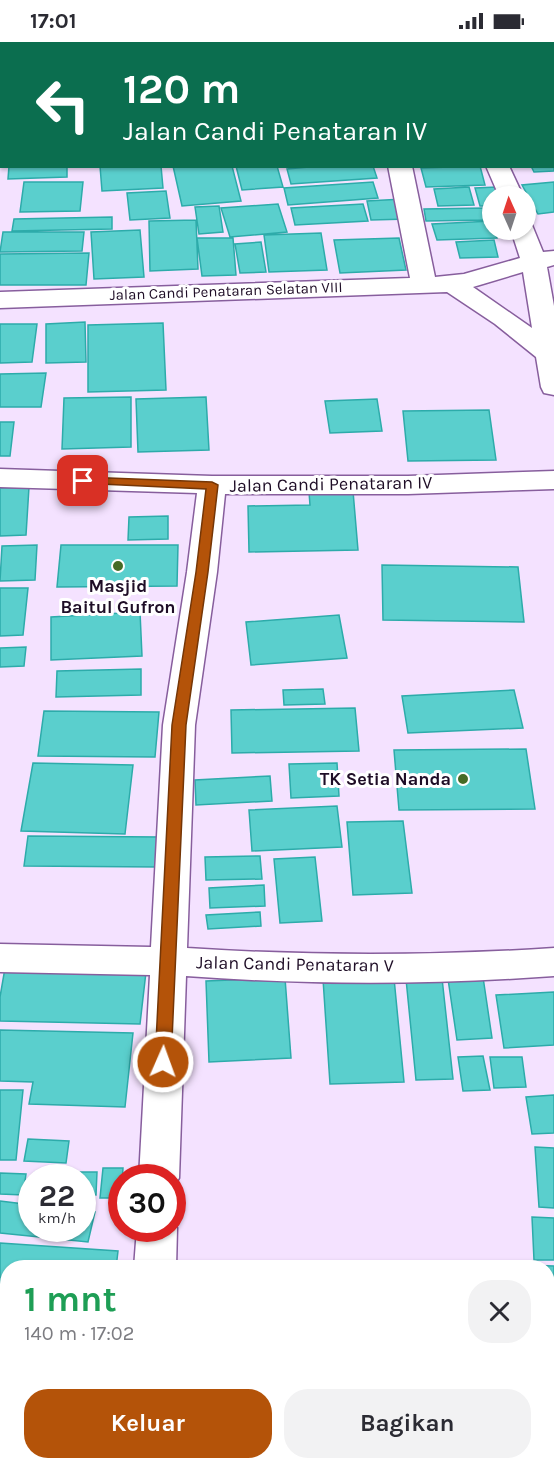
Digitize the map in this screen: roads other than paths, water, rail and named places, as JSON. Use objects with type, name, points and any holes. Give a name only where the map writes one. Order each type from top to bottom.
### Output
[{"type":"street","points":[[400,168],[424,284]]},
{"type":"street","points":[[498,168],[507,186]]},
{"type":"street","points":[[530,240],[544,259],[554,387]]},
{"type":"street","name":"Jalan Candi Penataran Selatan VIII","points":[[0,300],[452,284],[474,280],[544,259]]},
{"type":"street","points":[[452,284],[504,319],[552,358]]},
{"type":"street","name":"Jalan Candi Penataran IV","points":[[0,478],[212,485],[408,485],[554,480]]},
{"type":"street","points":[[160,1164],[179,725],[202,572],[212,485]]},
{"type":"street","name":"Jalan Candi Penataran V","points":[[0,958],[168,962],[273,968],[495,966],[554,962]]},
{"type":"street","points":[[155,1260],[156,1242]]},
{"type":"place","name":"Masjid Baitul Gufron","points":[[118,566]]},
{"type":"place","name":"TK Setia Nanda","points":[[463,779]]}]
